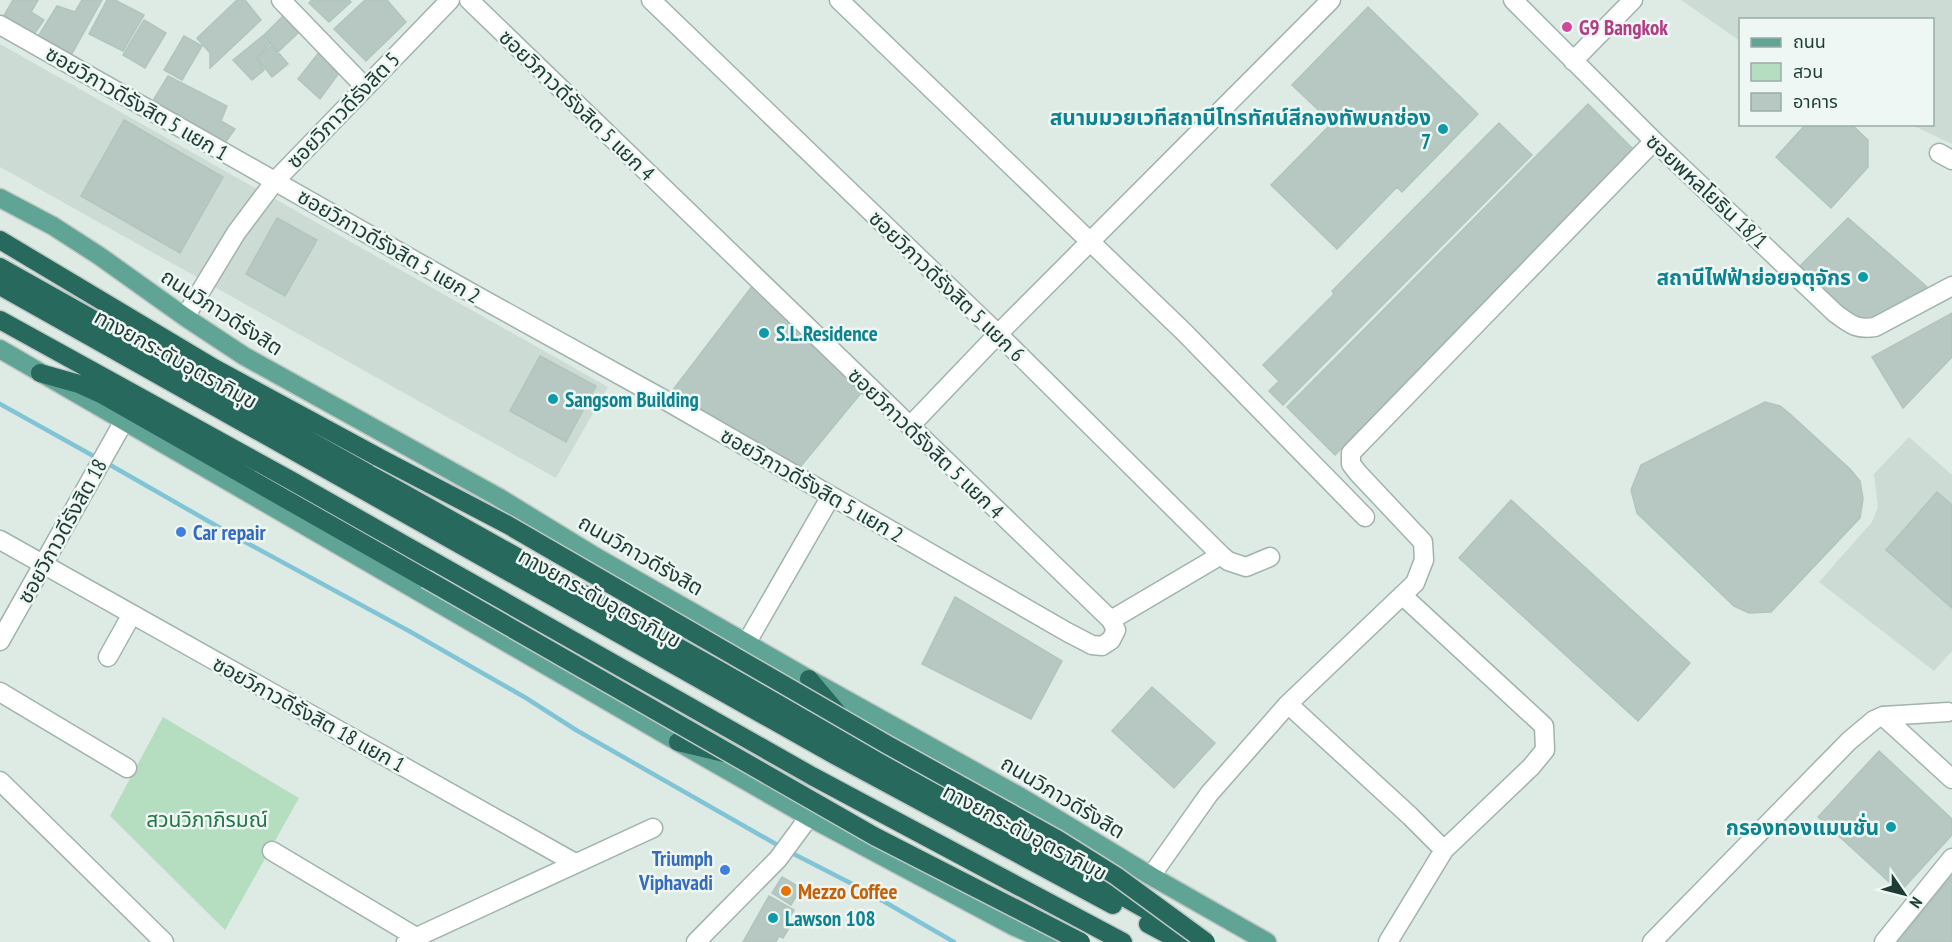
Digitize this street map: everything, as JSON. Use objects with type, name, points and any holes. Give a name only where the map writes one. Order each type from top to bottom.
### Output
[{"type":"highway","points":[[0,240],[214,368],[378,458],[508,525],[876,739],[1058,839],[1116,876],[1205,942]]},
{"type":"highway","points":[[0,267],[1205,942]]},
{"type":"highway","name":"ทางยกระดับอุตราภิมุข","points":[[0,286],[838,758],[1182,942]]},
{"type":"highway","points":[[0,322],[781,767],[1116,942]]},
{"type":"highway","points":[[0,322],[302,487],[812,776],[1123,942]]},
{"type":"highway","points":[[40,373],[79,384],[101,394],[874,836],[1081,942]]},
{"type":"highway","points":[[809,679],[876,759]]},
{"type":"highway","points":[[678,742],[781,767]]},
{"type":"main road","name":"ถนนวิภาวดีรังสิต","points":[[0,198],[71,238],[244,356],[498,497],[591,554],[1019,796],[1151,876],[1267,942]]},
{"type":"main road","points":[[0,349],[809,817],[1015,927],[1050,942]]},
{"type":"street","points":[[281,0],[365,87]]},
{"type":"street","name":"ซอยวิภาวดีรังสิต 5","points":[[184,317],[236,233],[274,181],[450,0]]},
{"type":"street","name":"ซอยวิภาวดีรังสิต 5 แยก 4","points":[[469,0],[1111,620]]},
{"type":"street","name":"ซอยวิภาวดีรังสิต 5 แยก 6","points":[[651,0],[998,334],[1221,555],[1228,561],[1246,567],[1270,557]]},
{"type":"street","points":[[839,0],[1184,332],[1365,517]]},
{"type":"street","points":[[910,426],[998,334],[1331,0]]},
{"type":"street","name":"ซอยพหลโยธิน 18/1","points":[[1513,0],[1654,141],[1835,313],[1851,324],[1862,329],[1875,327],[1952,286]]},
{"type":"street","points":[[1573,62],[1632,0]]},
{"type":"street","name":"ซอยวิภาวดีรังสิต 5 แยก 1","points":[[0,25],[274,181]]},
{"type":"street","points":[[1151,876],[1209,794],[1288,704],[1415,583],[1424,560],[1423,542],[1358,473],[1351,464],[1351,453],[1654,141]]},
{"type":"street","name":"ซอยวิภาวดีรังสิต 5 แยก 2","points":[[274,181],[665,400],[1067,632],[1092,645],[1102,646],[1111,640],[1116,630],[1111,620]]},
{"type":"street","name":"ซอยวิภาวดีรังสิต 18","points":[[0,640],[124,421]]},
{"type":"street","points":[[747,642],[831,496]]},
{"type":"street","name":"ซอยวิภาวดีรังสิต 18 แยก 1","points":[[0,540],[575,863]]},
{"type":"street","points":[[1111,620],[1221,555]]},
{"type":"street","points":[[1388,942],[1444,850],[1514,784],[1545,750],[1544,726],[1402,595]]},
{"type":"street","points":[[108,657],[132,614]]},
{"type":"street","points":[[0,692],[127,768]]},
{"type":"street","points":[[1288,704],[1444,850]]},
{"type":"street","points":[[1652,942],[1850,741],[1874,720],[1883,716],[1948,711]]},
{"type":"street","points":[[1883,716],[1952,779]]},
{"type":"street","points":[[0,781],[164,942]]},
{"type":"street","points":[[696,942],[785,849],[809,817]]},
{"type":"street","points":[[272,850],[411,940],[654,828]]},
{"type":"street","points":[[1884,942],[1952,858]]},
{"type":"shaded area","points":[[1681,0],[1952,0],[1952,144],[1914,126],[1934,126],[1934,18],[1739,18],[1739,40]]},
{"type":"shaded area","points":[[0,44],[608,387],[556,478],[0,167]]},
{"type":"shaded area","points":[[1909,437],[1952,475],[1952,651],[1934,671],[1819,582],[1872,522],[1878,507],[1874,474]]},
{"type":"green space","name":"สวนวิภาภิรมณ์","points":[[163,717],[299,798],[225,930],[110,816]]},
{"type":"building","points":[[13,0],[38,0],[31,12],[44,20],[32,37],[2,19]]},
{"type":"building","points":[[82,0],[102,0],[69,59],[37,38],[57,6],[75,12]]},
{"type":"building","points":[[107,0],[115,0],[144,15],[123,51],[89,34]]},
{"type":"building","points":[[237,0],[245,0],[261,20],[210,68],[210,53],[197,38]]},
{"type":"building","points":[[312,0],[349,0],[351,2],[329,22],[309,3]]},
{"type":"building","points":[[365,0],[387,0],[406,22],[366,61],[334,29]]},
{"type":"building","points":[[1368,7],[1478,114],[1402,192],[1397,187],[1337,249],[1271,185],[1332,123],[1292,85]]},
{"type":"building","points":[[284,15],[299,32],[278,52],[264,35]]},
{"type":"building","points":[[144,20],[166,33],[145,68],[123,55]]},
{"type":"building","points":[[264,35],[271,43],[256,58],[264,70],[252,80],[233,60]]},
{"type":"building","points":[[184,36],[202,46],[182,80],[164,70]]},
{"type":"building","points":[[272,45],[288,64],[272,77],[257,58]]},
{"type":"building","points":[[320,51],[341,70],[320,99],[298,79]]},
{"type":"building","points":[[168,76],[227,106],[221,121],[235,129],[215,157],[143,117]]},
{"type":"building","points":[[1588,104],[1636,152],[1335,455],[1287,407]]},
{"type":"building","points":[[124,120],[223,177],[180,253],[81,196]]},
{"type":"building","points":[[1499,123],[1532,155],[1283,405],[1269,391],[1279,381],[1263,365],[1334,294],[1332,291]]},
{"type":"building","points":[[1804,126],[1853,126],[1868,140],[1868,167],[1831,208],[1776,157]]},
{"type":"building","points":[[277,218],[317,240],[285,296],[246,274]]},
{"type":"building","name":"สถานีไฟฟ้าย่อยจตุจักร","points":[[1848,218],[1927,287],[1883,323],[1865,326],[1799,267]]},
{"type":"building","name":"S.L.Residence","points":[[757,280],[866,387],[801,466],[666,399]]},
{"type":"building","points":[[1952,313],[1952,357],[1903,408],[1872,357]]},
{"type":"building","name":"Sangsom Building","points":[[540,356],[596,386],[566,442],[510,411]]},
{"type":"building","points":[[1765,402],[1780,406],[1850,469],[1860,481],[1863,499],[1860,518],[1771,612],[1749,613],[1734,606],[1637,513],[1631,490],[1641,465]]},
{"type":"building","points":[[1937,492],[1952,505],[1952,608],[1886,550]]},
{"type":"building","points":[[1511,500],[1690,663],[1638,721],[1459,558]]},
{"type":"building","points":[[955,597],[1062,661],[1031,719],[922,664]]},
{"type":"building","points":[[1152,687],[1215,743],[1174,788],[1112,731]]},
{"type":"building","name":"กรองทองแมนชั่น","points":[[1879,751],[1952,819],[1952,835],[1900,892],[1818,817]]},
{"type":"building","points":[[1952,876],[1952,942],[1898,942]]},
{"type":"building","name":"Mezzo Coffee","points":[[782,877],[801,888],[791,905],[772,893]]},
{"type":"building","name":"Lawson 108","points":[[769,896],[794,910],[785,926],[789,928],[783,938],[779,936],[776,942],[743,942]]},
{"type":"waterway","points":[[0,404],[97,458]]},
{"type":"waterway","points":[[105,462],[236,537],[409,631],[781,847]]},
{"type":"waterway","points":[[788,851],[864,890],[954,942]]},
{"type":"place","name":"G9 Bangkok","points":[[1567,27]]},
{"type":"place","name":"สนามมวยเวทีสถานีโทรทัศน์สีกองทัพบกช่อง 7","points":[[1443,129]]},
{"type":"place","name":"สถานีไฟฟ้าย่อยจตุจักร","points":[[1863,277]]},
{"type":"place","name":"S.L.Residence","points":[[764,333]]},
{"type":"place","name":"Sangsom Building","points":[[553,399]]},
{"type":"place","name":"Car repair","points":[[181,532]]},
{"type":"place","name":"กรองทองแมนชั่น","points":[[1891,827]]},
{"type":"place","name":"Triumph Viphavadi","points":[[725,870]]},
{"type":"place","name":"Mezzo Coffee","points":[[786,891]]},
{"type":"place","name":"Lawson 108","points":[[773,918]]}]
